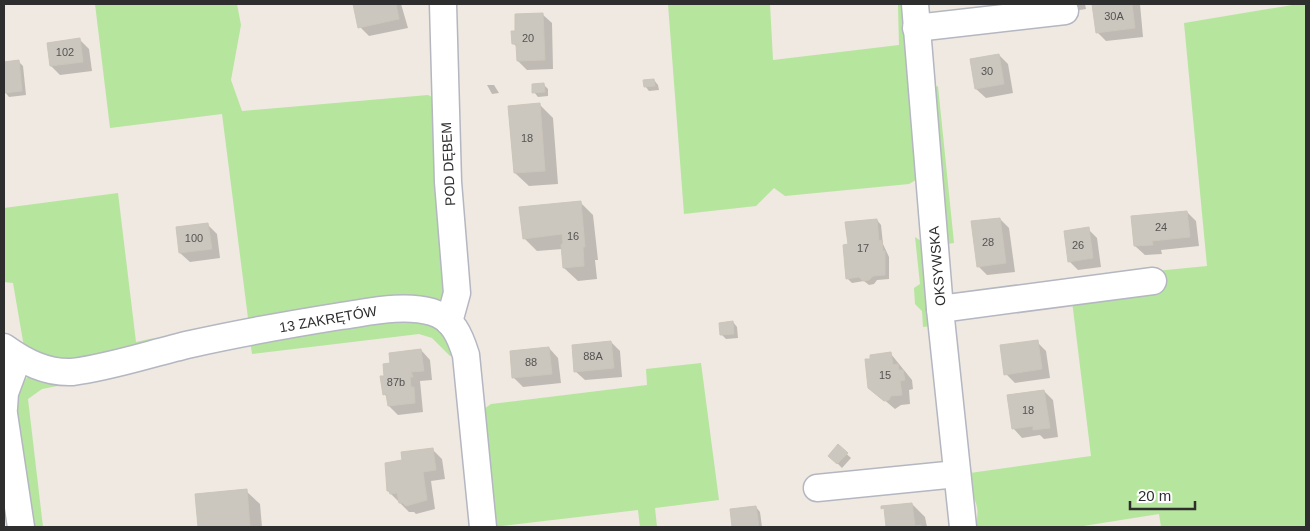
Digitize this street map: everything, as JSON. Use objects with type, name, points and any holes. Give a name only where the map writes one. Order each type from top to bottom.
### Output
[{"type":"street","name":"POD DĘBEM","points":[[443,4],[448,182],[457,293],[449,322]]},
{"type":"street","points":[[915,16],[1065,11]]},
{"type":"street","name":"OKSYWSKA","points":[[915,16],[940,309],[963,527]]},
{"type":"street","points":[[940,309],[1152,281]]},
{"type":"street","name":"13 ZAKRĘTÓW","points":[[11,352],[47,370],[72,372],[193,344],[388,309],[413,309],[432,312],[449,322]]},
{"type":"street","points":[[449,322],[456,330],[466,355],[483,527]]},
{"type":"street","points":[[4,408],[11,352]]},
{"type":"street","points":[[4,414],[20,527]]},
{"type":"street","points":[[817,488],[956,474]]},
{"type":"green space","points":[[95,4],[237,4],[241,25],[231,80],[242,111],[428,95],[436,99],[446,294],[438,301],[228,329],[227,323],[248,318],[222,114],[110,128]]},
{"type":"green space","points":[[668,4],[770,4],[773,60],[899,45],[898,4],[908,4],[919,178],[909,184],[785,196],[774,188],[756,206],[684,214]]},
{"type":"green space","points":[[1306,4],[1306,527],[1161,527],[1159,514],[1077,527],[975,527],[977,517],[976,503],[967,487],[963,474],[1091,456],[1072,301],[1156,271],[1207,266],[1184,23]]},
{"type":"green space","points":[[938,86],[954,243],[940,245],[927,90]]},
{"type":"green space","points":[[118,193],[136,342],[154,338],[136,348],[56,364],[24,347],[13,283],[4,282],[4,208]]},
{"type":"green space","points":[[915,237],[924,243],[931,326],[923,327],[922,311],[915,304],[914,288],[920,284]]},
{"type":"green space","points":[[392,316],[438,325],[457,355],[450,356],[432,338],[419,334],[252,354],[250,340]]},
{"type":"green space","points":[[152,361],[154,367],[42,389],[28,399],[43,527],[26,527],[10,411],[18,385],[27,378]]},
{"type":"green space","points":[[701,363],[719,500],[655,508],[657,527],[640,527],[638,510],[493,527],[481,411],[491,404],[647,385],[646,369]]},
{"type":"building","points":[[353,4],[396,4],[399,19],[358,28]]},
{"type":"building","points":[[1092,4],[1132,4],[1135,28],[1096,33]]},
{"type":"building","points":[[543,13],[545,60],[517,61],[516,44],[512,44],[511,31],[515,31],[515,14]]},
{"type":"building","points":[[80,38],[83,62],[50,66],[47,43]]},
{"type":"building","points":[[999,54],[1004,84],[975,89],[970,59]]},
{"type":"building","points":[[19,60],[22,91],[4,93],[4,62]]},
{"type":"building","points":[[654,79],[655,86],[644,87],[643,80]]},
{"type":"building","points":[[544,83],[545,92],[532,93],[532,84]]},
{"type":"building","points":[[540,103],[545,171],[514,173],[508,106]]},
{"type":"building","points":[[581,201],[585,247],[583,247],[584,266],[563,268],[562,234],[523,239],[519,207]]},
{"type":"building","points":[[1187,211],[1190,237],[1152,241],[1153,245],[1134,246],[1131,216]]},
{"type":"building","points":[[1000,218],[1006,263],[977,267],[971,221]]},
{"type":"building","points":[[877,219],[879,241],[882,240],[883,251],[885,251],[885,275],[873,276],[869,280],[863,281],[859,277],[846,279],[843,245],[848,244],[845,222]]},
{"type":"building","points":[[208,223],[212,249],[179,253],[176,227]]},
{"type":"building","points":[[1089,227],[1093,258],[1068,262],[1064,231]]},
{"type":"building","points":[[733,321],[734,334],[720,335],[719,323]]},
{"type":"building","points":[[1038,340],[1042,369],[1004,375],[1000,345]]},
{"type":"building","points":[[611,341],[614,368],[574,372],[572,345]]},
{"type":"building","points":[[549,347],[552,374],[512,378],[510,351]]},
{"type":"building","points":[[421,349],[424,371],[411,372],[413,377],[410,377],[411,387],[414,387],[415,403],[388,406],[386,394],[383,395],[380,376],[384,376],[383,364],[390,363],[389,353]]},
{"type":"building","points":[[891,352],[893,365],[898,364],[899,370],[903,370],[905,380],[900,381],[902,395],[891,396],[889,400],[884,401],[868,388],[865,359],[870,359],[870,355]]},
{"type":"building","points":[[1044,390],[1050,428],[1033,430],[1033,426],[1012,429],[1007,395]]},
{"type":"building","points":[[838,444],[848,453],[837,464],[828,456]]},
{"type":"building","points":[[433,448],[436,470],[423,472],[427,500],[406,506],[403,503],[399,503],[397,493],[390,494],[387,491],[385,463],[402,460],[401,452]]},
{"type":"building","points":[[247,489],[250,527],[198,527],[195,494]]},
{"type":"building","points":[[912,503],[915,526],[921,525],[921,527],[886,527],[884,508],[881,509],[881,506]]},
{"type":"building","points":[[756,506],[759,527],[732,527],[730,509]]}]
